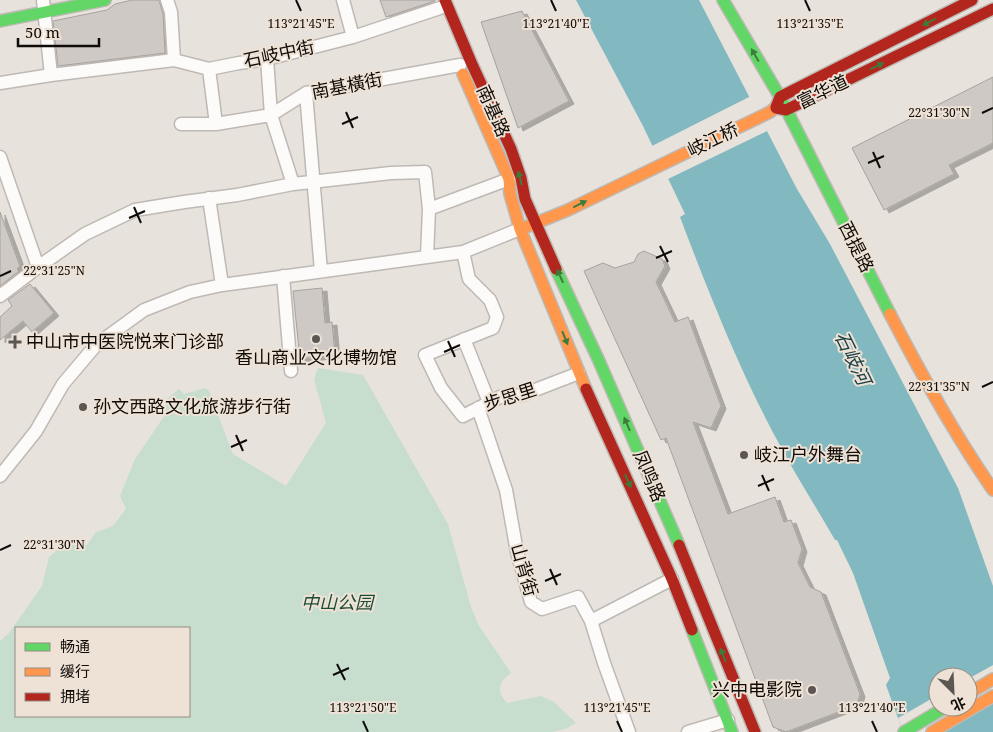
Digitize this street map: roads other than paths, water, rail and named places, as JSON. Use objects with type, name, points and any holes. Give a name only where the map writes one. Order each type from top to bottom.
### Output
[{"type":"main road","points":[[0,21],[44,6],[105,0]]},
{"type":"main road","name":"西提路","points":[[723,0],[777,107],[916,364],[976,466],[993,490]]},
{"type":"main road","name":"富华道","points":[[777,107],[972,0]]},
{"type":"main road","name":"南基路","points":[[441,3],[460,65],[509,178],[510,194],[520,228]]},
{"type":"main road","name":"南基路","points":[[441,3],[471,62],[511,150],[521,178],[525,199],[535,224]]},
{"type":"main road","name":"富华道","points":[[777,107],[993,9]]},
{"type":"main road","name":"岐江桥","points":[[520,228],[535,224],[650,171],[777,107]]},
{"type":"main road","name":"凤鸣路","points":[[535,224],[639,452],[756,732]]},
{"type":"main road","name":"凤鸣路","points":[[520,228],[579,373],[672,579],[730,726]]},
{"type":"main road","points":[[976,466],[993,470]]},
{"type":"main road","points":[[978,688],[993,679]]},
{"type":"main road","points":[[932,732],[993,696]]},
{"type":"main road","points":[[904,732],[929,717]]},
{"type":"street","points":[[0,83],[174,60],[171,12],[167,0]]},
{"type":"street","points":[[343,0],[353,37]]},
{"type":"street","name":"石岐中街","points":[[174,60],[209,69],[239,62],[267,59],[353,37],[441,3]]},
{"type":"street","points":[[44,6],[51,75]]},
{"type":"street","points":[[267,59],[271,115],[293,184]]},
{"type":"street","name":"南基橫街","points":[[181,124],[216,124],[271,115],[306,93],[460,65]]},
{"type":"street","points":[[209,69],[216,124]]},
{"type":"street","points":[[306,93],[321,271]]},
{"type":"street","points":[[0,157],[38,267]]},
{"type":"street","points":[[0,296],[85,234],[135,210],[293,184],[390,173],[425,172],[429,209],[427,257]]},
{"type":"street","points":[[429,209],[509,178]]},
{"type":"street","points":[[209,198],[222,285]]},
{"type":"street","points":[[0,476],[36,431],[63,384],[96,345],[144,310],[190,292],[222,285],[463,252],[520,228]]},
{"type":"street","name":"步思里","points":[[463,252],[469,279],[490,300],[497,317],[493,328],[425,355],[441,388],[463,416],[500,397],[522,395],[579,373]]},
{"type":"street","points":[[283,276],[291,371]]},
{"type":"street","points":[[464,339],[483,405]]},
{"type":"street","name":"山背街","points":[[483,405],[506,490],[517,552],[531,602],[542,610],[578,597],[591,621],[629,732]]},
{"type":"street","points":[[591,621],[672,579]]},
{"type":"street","points":[[688,732],[730,726]]},
{"type":"water","name":"石岐河","points":[[576,0],[699,0],[797,189],[830,244],[958,488],[993,586],[993,732],[903,732],[886,685],[890,678],[853,573],[837,540],[835,540],[789,462],[740,365],[680,217],[685,214],[643,126]]},
{"type":"place","name":"香山商业文化博物馆","points":[[316,339]]},
{"type":"place","name":"中山市中医院悦来门诊部","points":[[15,342]]},
{"type":"place","name":"孙文西路文化旅游步行街","points":[[83,407]]},
{"type":"place","name":"岐江户外舞台","points":[[744,455]]},
{"type":"place","name":"兴中电影院","points":[[812,690]]},
{"type":"park label","name":"中山公园","points":[[337,603]]}]
